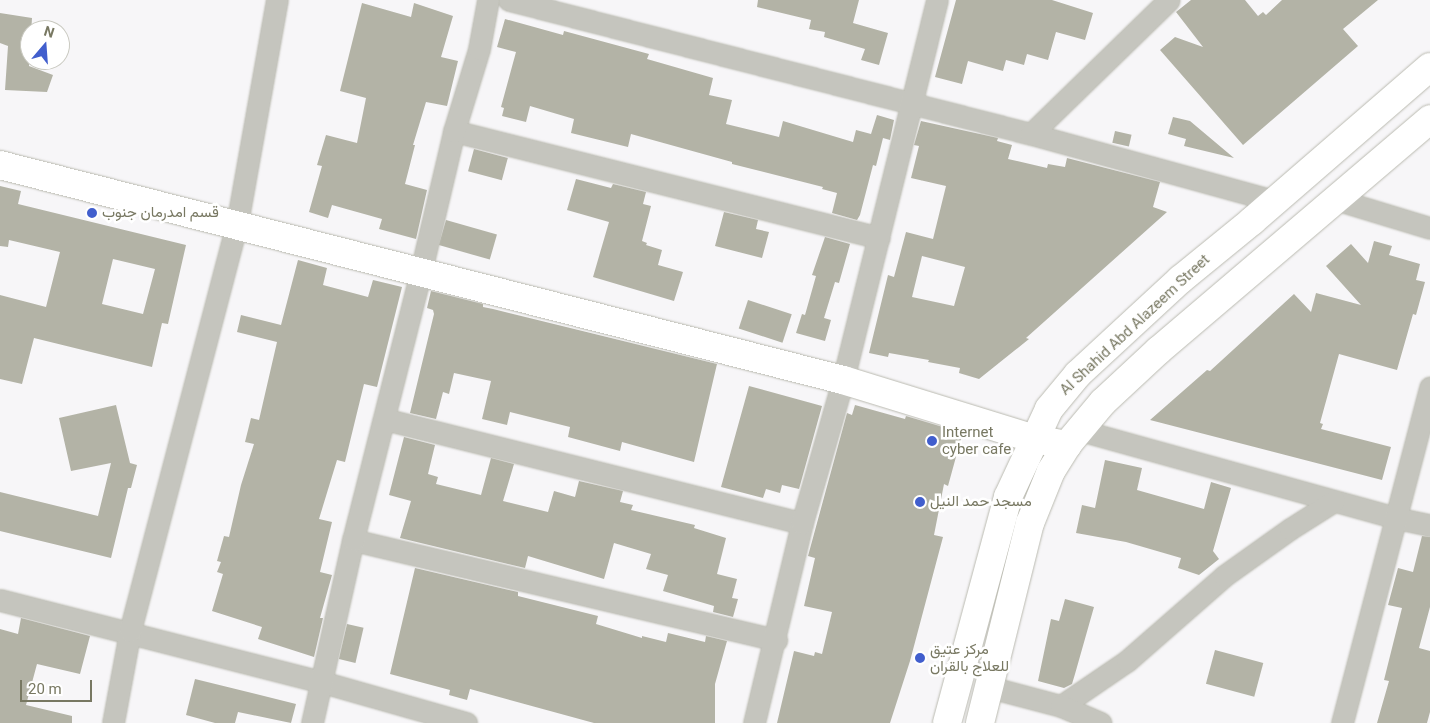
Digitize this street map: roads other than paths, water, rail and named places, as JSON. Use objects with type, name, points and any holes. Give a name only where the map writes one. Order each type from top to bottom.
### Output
[{"type":"main road","name":"Al Shahid Abd Alazeem Street","points":[[947,723],[1008,497],[1049,409],[1078,374],[1213,251],[1430,67]]},
{"type":"main road","points":[[980,723],[1030,523],[1051,471],[1073,438],[1104,402],[1240,279],[1338,200],[1430,119]]},
{"type":"main road","points":[[0,165],[843,380],[1035,439],[1073,438]]},
{"type":"main road","points":[[1213,251],[1240,279]]},
{"type":"street","points":[[114,723],[130,632],[236,224],[277,0]]},
{"type":"street","points":[[312,723],[353,540],[422,272],[454,131],[479,50],[488,0]]},
{"type":"street","points":[[509,0],[1031,134],[1274,201]]},
{"type":"street","points":[[754,723],[776,640],[802,523],[843,380],[913,104],[937,0]]},
{"type":"street","points":[[1031,134],[1169,0]]},
{"type":"street","points":[[454,131],[879,238]]},
{"type":"street","points":[[1338,200],[1430,228]]},
{"type":"street","points":[[1342,723],[1430,387]]},
{"type":"street","points":[[384,419],[802,523]]},
{"type":"street","points":[[1073,438],[1430,525]]},
{"type":"street","points":[[1061,706],[1128,661],[1224,576],[1290,529],[1334,501]]},
{"type":"street","points":[[353,540],[776,640]]},
{"type":"street","points":[[0,600],[322,682],[463,722]]},
{"type":"street","points":[[989,687],[1061,706],[1100,723]]},
{"type":"place","name":"قسم امدرمان جنوب","points":[[92,213]]},
{"type":"place","name":"Internet cyber cafe","points":[[932,441]]},
{"type":"place","name":"مسجد حمد النيل","points":[[920,502]]},
{"type":"place","name":"مركز عتيق للعلاج بالقران","points":[[920,658]]}]
